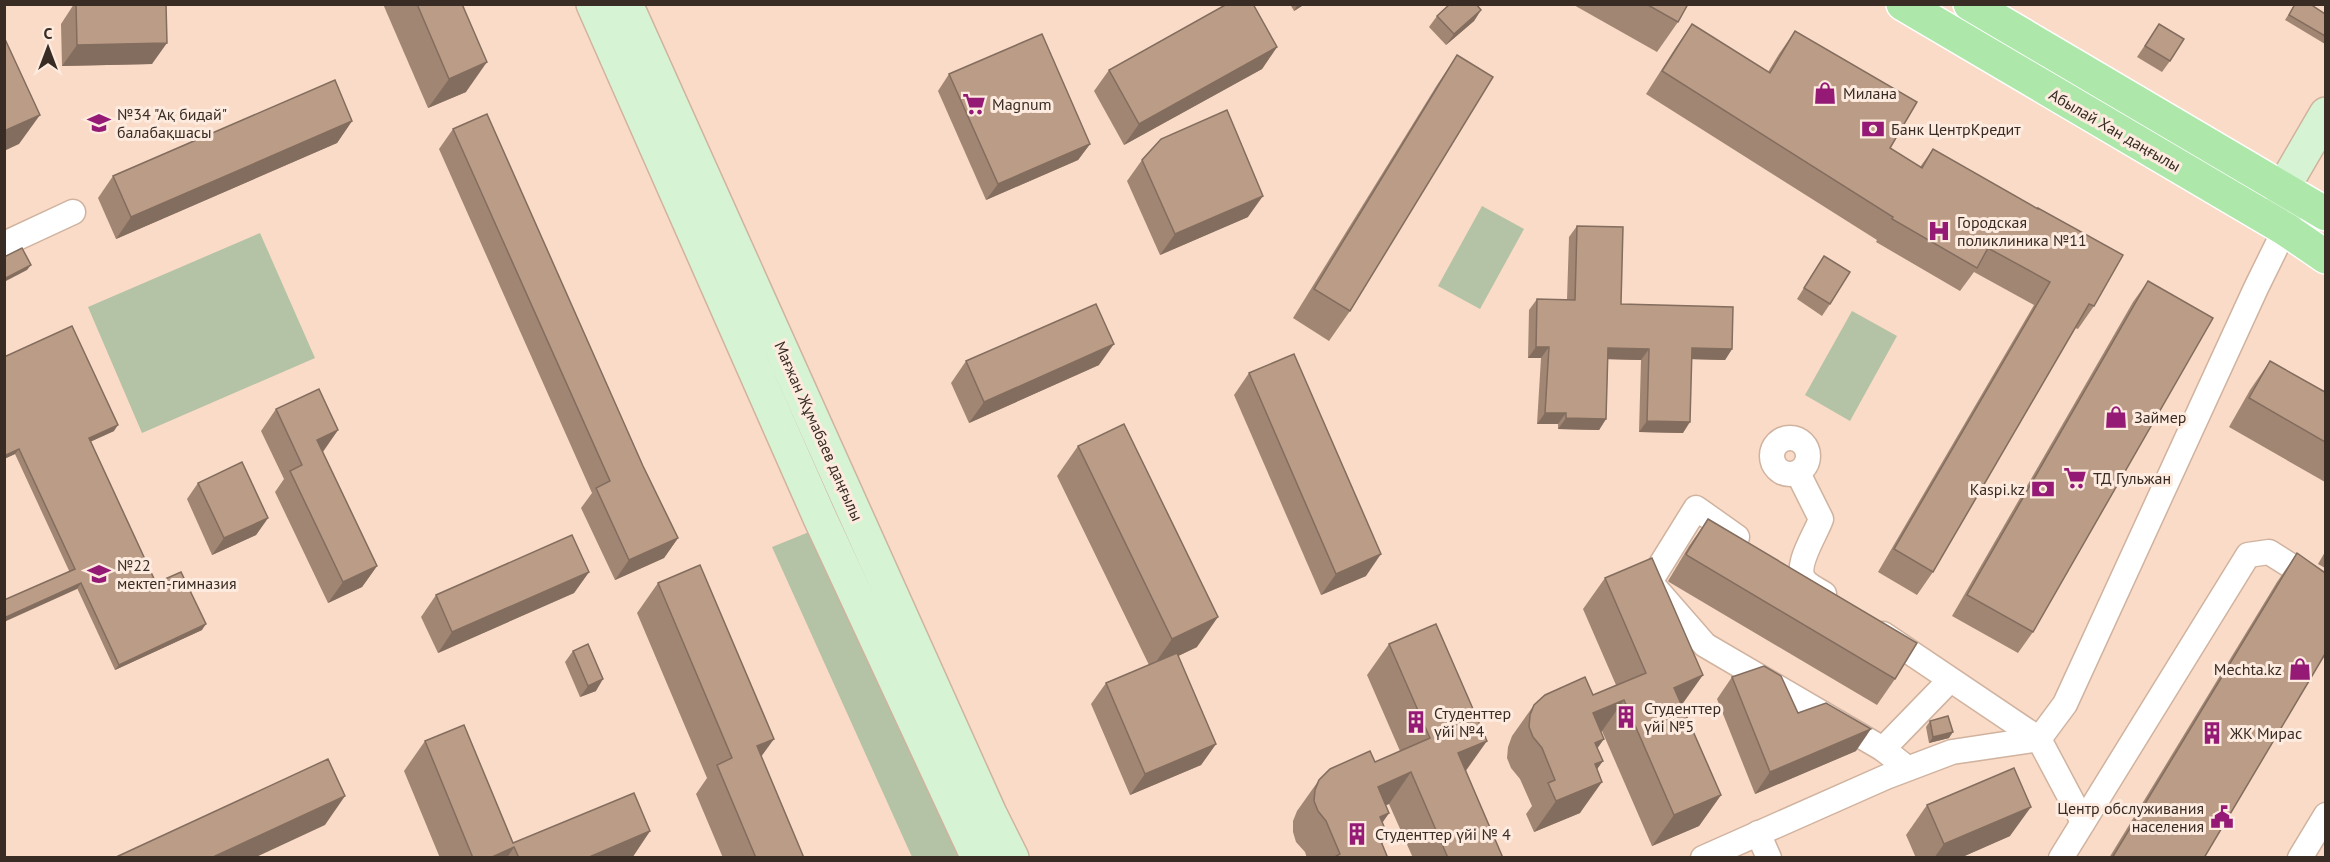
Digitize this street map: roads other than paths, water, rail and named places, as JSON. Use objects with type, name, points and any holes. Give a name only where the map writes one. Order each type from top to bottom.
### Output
[{"type":"main road","name":"Мағжан Жұмабаев даңғылы","points":[[592,4],[820,518],[978,858]]},
{"type":"main road","name":"Мағжан Жұмабаев даңғылы","points":[[626,4],[990,814],[1012,858]]},
{"type":"main road","name":"Абылай Хан даңғылы","points":[[1903,4],[2285,229],[2325,257]]},
{"type":"main road","points":[[1970,4],[2325,214]]},
{"type":"main road","points":[[2285,229],[2283,188],[2325,114]]},
{"type":"street","points":[[4,243],[73,212]]},
{"type":"street","points":[[1703,858],[1907,768],[1952,752],[2039,739],[2065,704],[2285,229]]},
{"type":"street","points":[[1798,473],[1821,519],[1801,562],[1805,581],[2039,739],[2083,822]]},
{"type":"street","points":[[1737,537],[1696,508],[1650,582],[1705,645],[1883,749],[1907,768]]},
{"type":"street","points":[[2061,858],[2247,555],[2269,552],[2325,588]]},
{"type":"street","points":[[1883,749],[1950,680]]},
{"type":"street","points":[[2300,858],[2325,815]]},
{"type":"street","points":[[1758,833],[1769,858]]},
{"type":"place","name":"Милана","points":[[1825,93]]},
{"type":"place","name":"Magnum","points":[[974,104]]},
{"type":"place","name":"№34 \"Ақ бидай\" балабақшасы","points":[[99,123]]},
{"type":"place","name":"Банк ЦентрКредит","points":[[1873,129]]},
{"type":"place","name":"Городская поликлиника №11","points":[[1939,231]]},
{"type":"place","name":"Займер","points":[[2116,417]]},
{"type":"place","name":"ТД Гульжан","points":[[2075,478]]},
{"type":"place","name":"Kaspi.kz","points":[[2043,489]]},
{"type":"place","name":"№22 мектеп-гимназия","points":[[99,574]]},
{"type":"place","name":"Mechta.kz","points":[[2300,669]]},
{"type":"place","name":"Студенттер үйі №5","points":[[1626,717]]},
{"type":"place","name":"Студенттер үйі №4","points":[[1416,722]]},
{"type":"place","name":"ЖК Мирас","points":[[2212,733]]},
{"type":"place","name":"Центр обслуживания населения","points":[[2222,817]]},
{"type":"place","name":"Студенттер үйі № 4","points":[[1357,834]]}]
